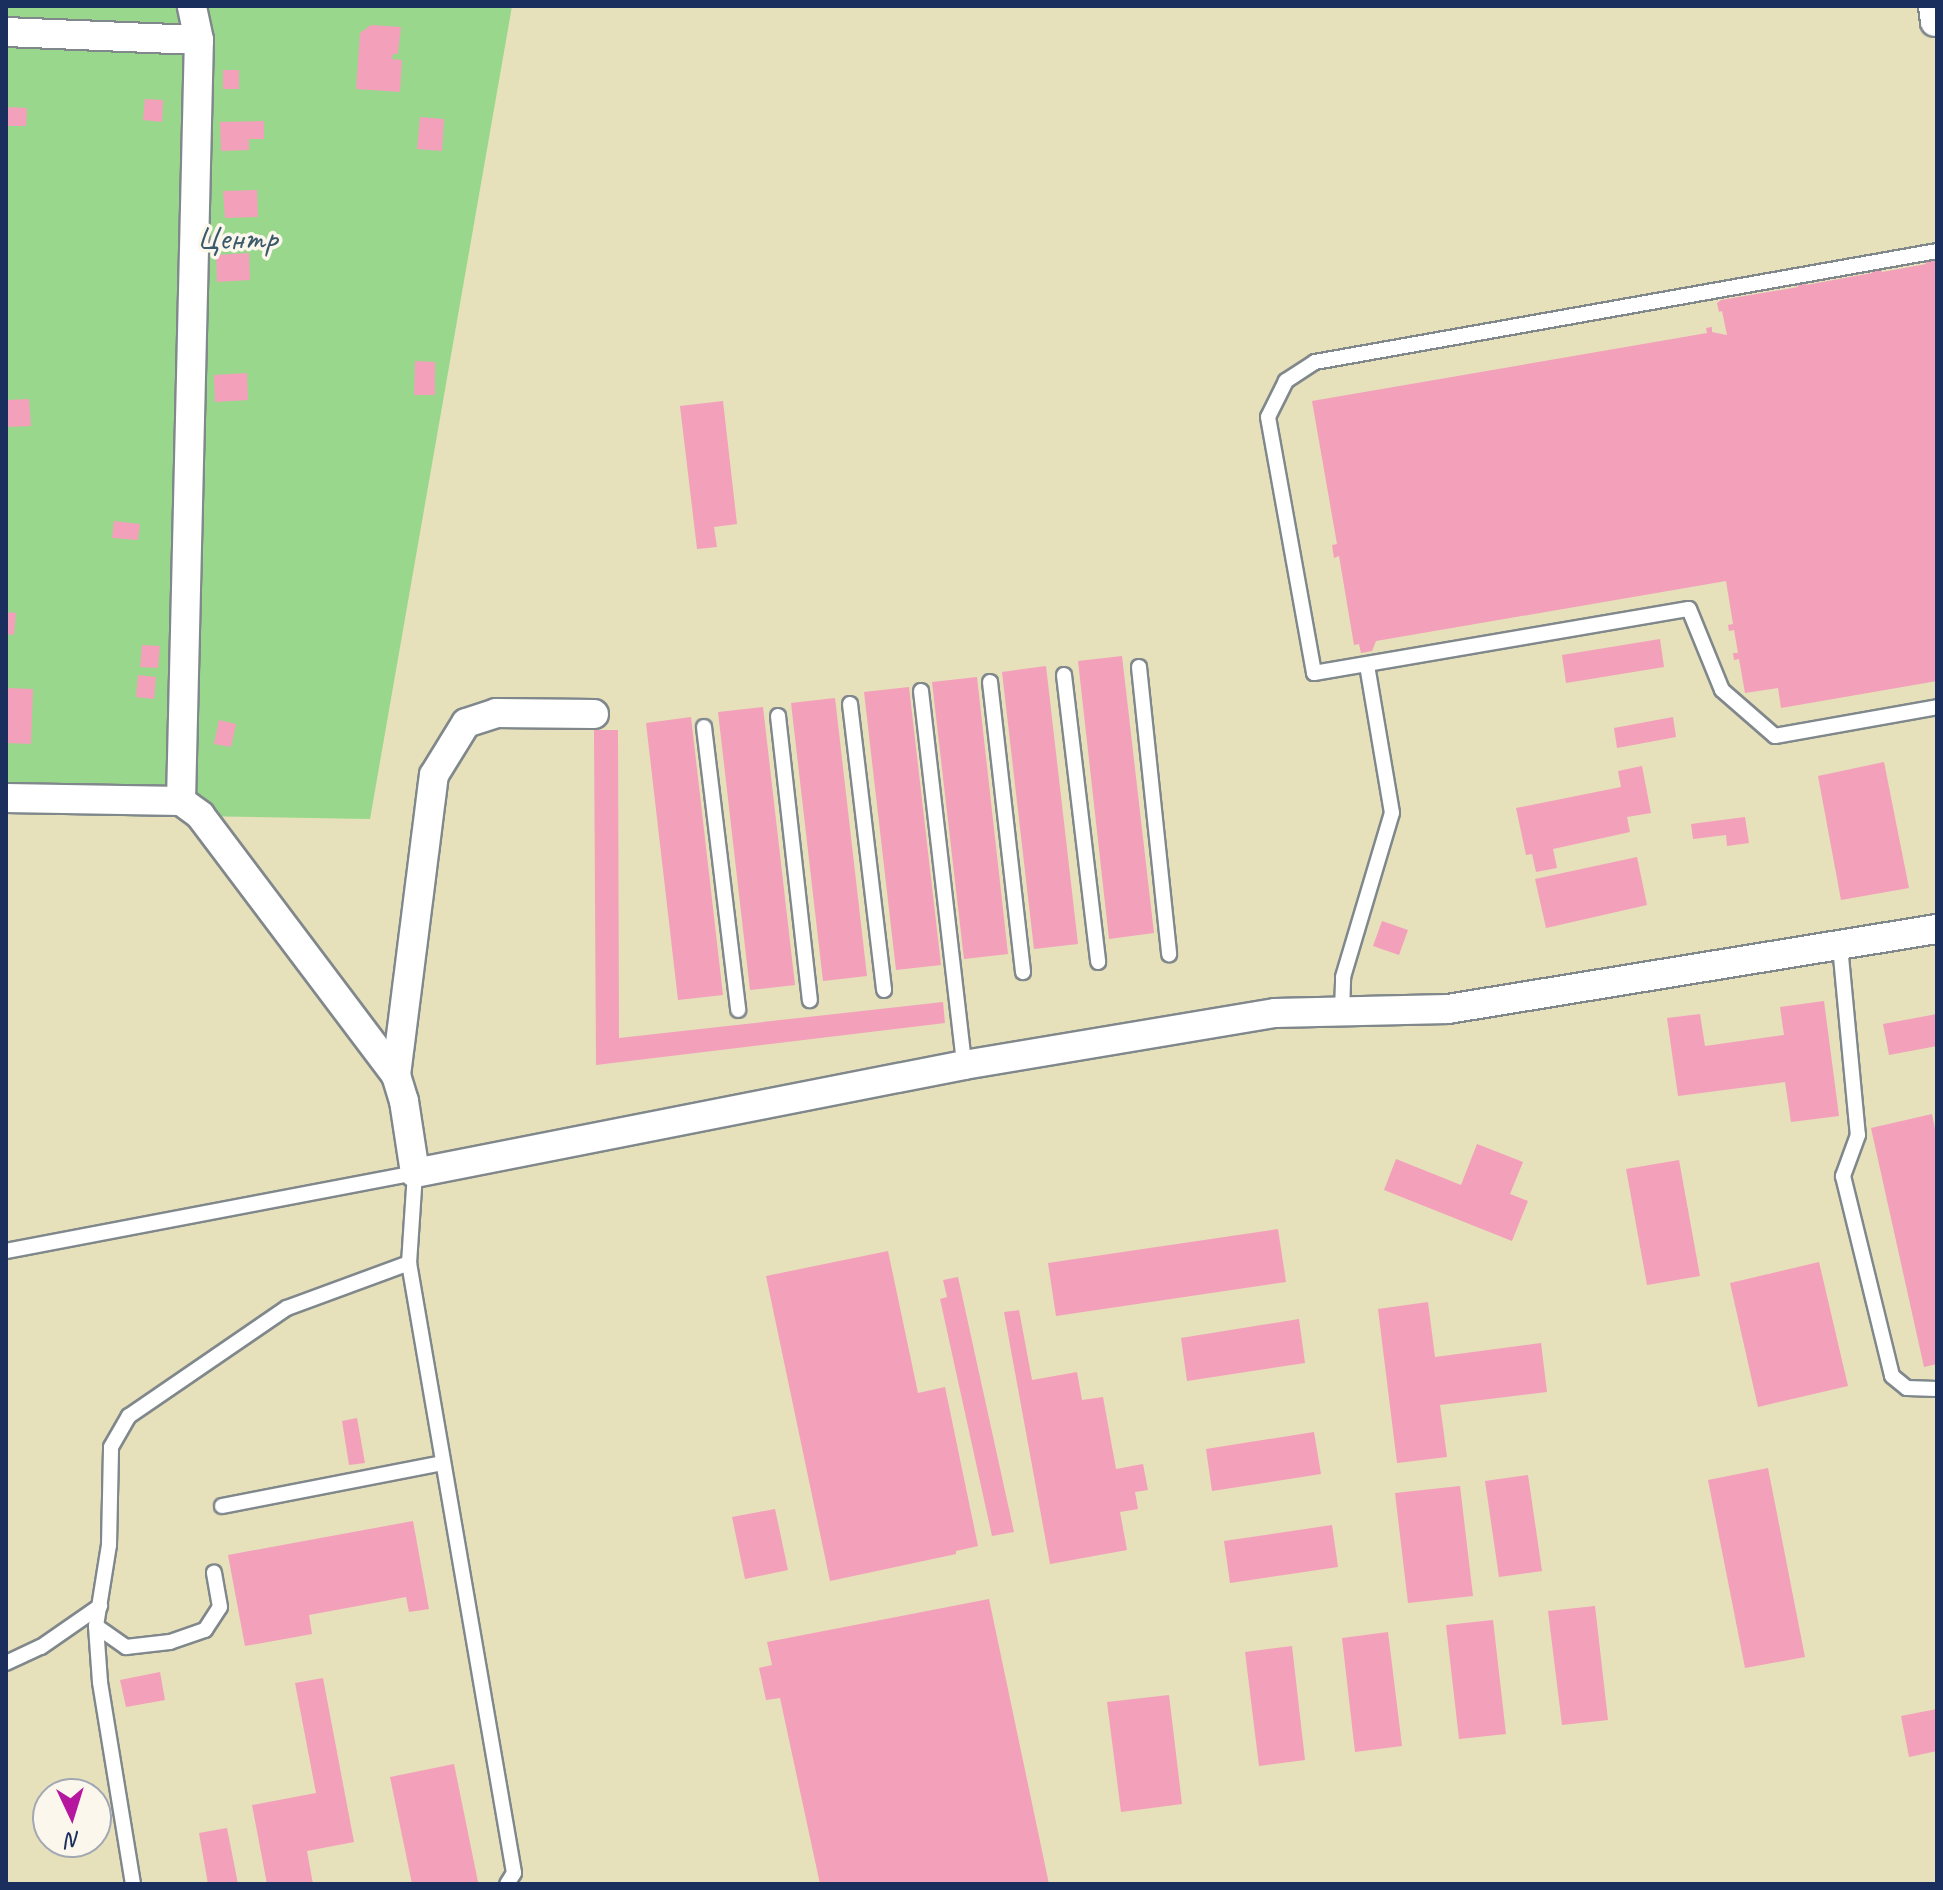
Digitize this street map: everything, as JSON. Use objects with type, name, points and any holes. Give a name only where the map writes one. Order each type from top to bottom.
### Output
[{"type":"street","points":[[181,801],[199,40],[192,6]]},
{"type":"street","points":[[6,32],[199,40]]},
{"type":"street","points":[[396,1075],[434,775],[466,723],[496,713],[594,714]]},
{"type":"street","points":[[6,798],[181,801],[200,815],[396,1075],[404,1101],[415,1173],[964,1065],[1275,1013],[1448,1009],[1937,929]]},
{"type":"lane","points":[[1937,251],[1315,362],[1286,381],[1268,417],[1314,673],[1689,609],[1722,690],[1775,736],[1937,707]]},
{"type":"lane","points":[[1342,1011],[1343,977],[1392,813],[1367,665]]},
{"type":"lane","points":[[1139,667],[1169,954]]},
{"type":"lane","points":[[1064,675],[1098,962]]},
{"type":"lane","points":[[990,682],[1023,972]]},
{"type":"lane","points":[[921,691],[964,1065]]},
{"type":"lane","points":[[850,704],[884,990]]},
{"type":"lane","points":[[778,716],[810,1000]]},
{"type":"lane","points":[[704,727],[738,1010]]},
{"type":"lane","points":[[1840,946],[1858,1135],[1843,1176],[1892,1376],[1907,1388],[1937,1389]]},
{"type":"lane","points":[[6,1251],[415,1173],[409,1263],[514,1873],[507,1884]]},
{"type":"lane","points":[[133,1884],[100,1682],[96,1626],[109,1545],[111,1447],[129,1416],[287,1308],[409,1263]]},
{"type":"lane","points":[[222,1506],[443,1463]]},
{"type":"lane","points":[[96,1626],[126,1647],[170,1642],[205,1630],[220,1607],[214,1573]]},
{"type":"lane","points":[[6,1663],[41,1647],[100,1606]]},
{"type":"green space","name":"Центр","points":[[6,6],[512,6],[370,819],[6,813]]},
{"type":"building","points":[[371,25],[401,27],[398,54],[393,54],[392,59],[402,60],[400,92],[356,89],[360,33]]},
{"type":"building","points":[[223,70],[239,70],[239,89],[223,89]]},
{"type":"building","points":[[145,99],[163,100],[162,122],[143,120]]},
{"type":"building","points":[[6,107],[27,108],[26,126],[6,126]]},
{"type":"building","points":[[420,117],[444,119],[442,151],[417,149]]},
{"type":"building","points":[[264,121],[264,139],[249,139],[249,150],[221,151],[220,122]]},
{"type":"building","points":[[257,190],[258,217],[225,218],[223,191]]},
{"type":"building","points":[[249,253],[250,280],[217,282],[216,255]]},
{"type":"building","points":[[1935,257],[1937,681],[1781,708],[1778,688],[1745,693],[1739,659],[1734,660],[1733,653],[1738,653],[1734,630],[1729,631],[1728,625],[1733,624],[1726,581],[1376,641],[1372,651],[1361,653],[1359,644],[1354,645],[1339,556],[1334,558],[1332,545],[1337,544],[1312,401],[1707,333],[1706,328],[1712,327],[1712,332],[1727,335],[1717,303],[1721,300],[1798,287],[1797,283],[1806,281],[1806,285],[1872,273],[1871,268],[1881,267],[1882,272],[1926,264],[1925,259]]},
{"type":"building","points":[[415,361],[435,362],[435,395],[414,395]]},
{"type":"building","points":[[247,373],[248,400],[215,402],[214,375]]},
{"type":"building","points":[[29,399],[31,426],[6,427],[6,400]]},
{"type":"building","points":[[723,401],[737,524],[714,527],[717,547],[697,549],[680,406]]},
{"type":"building","points":[[114,521],[140,524],[138,540],[112,538]]},
{"type":"building","points":[[6,612],[16,613],[14,635],[6,634]]},
{"type":"building","points":[[1660,639],[1664,667],[1566,683],[1562,655]]},
{"type":"building","points":[[142,645],[160,646],[158,668],[140,667]]},
{"type":"building","points":[[1122,656],[1154,933],[1109,939],[1078,661]]},
{"type":"building","points":[[1046,666],[1078,944],[1034,949],[1002,672]]},
{"type":"building","points":[[138,675],[156,677],[154,699],[136,697]]},
{"type":"building","points":[[977,677],[1008,954],[964,959],[932,682]]},
{"type":"building","points":[[909,687],[941,965],[896,970],[864,692]]},
{"type":"building","points":[[6,688],[33,689],[31,744],[6,743]]},
{"type":"building","points":[[835,698],[867,976],[823,981],[791,703]]},
{"type":"building","points":[[763,707],[795,985],[750,990],[718,712]]},
{"type":"building","points":[[691,717],[723,995],[678,1000],[646,723]]},
{"type":"building","points":[[1673,717],[1676,737],[1617,748],[1614,728]]},
{"type":"building","points":[[219,720],[236,724],[231,747],[214,744]]},
{"type":"building","points":[[594,730],[618,730],[619,1038],[943,1002],[945,1023],[596,1065]]},
{"type":"building","points":[[1884,762],[1909,888],[1841,900],[1818,776]]},
{"type":"building","points":[[1642,766],[1651,813],[1627,817],[1630,832],[1553,849],[1557,868],[1536,872],[1532,854],[1526,855],[1516,808],[1621,787],[1618,771]]},
{"type":"building","points":[[1745,817],[1749,843],[1727,846],[1726,835],[1693,839],[1691,824]]},
{"type":"building","points":[[1637,857],[1647,905],[1546,928],[1535,879]]},
{"type":"building","points":[[1382,921],[1408,930],[1399,955],[1373,946]]},
{"type":"building","points":[[1824,1001],[1839,1116],[1791,1122],[1785,1082],[1678,1096],[1667,1018],[1700,1014],[1705,1046],[1784,1035],[1780,1007]]},
{"type":"building","points":[[1937,1014],[1937,1046],[1889,1055],[1883,1024]]},
{"type":"building","points":[[1932,1114],[1937,1139],[1937,1364],[1924,1367],[1871,1128]]},
{"type":"building","points":[[1477,1144],[1523,1162],[1510,1194],[1528,1201],[1512,1241],[1384,1190],[1396,1159],[1461,1185]]},
{"type":"building","points":[[1679,1160],[1700,1276],[1647,1285],[1626,1169]]},
{"type":"building","points":[[1278,1229],[1286,1282],[1056,1316],[1048,1263]]},
{"type":"building","points":[[888,1251],[918,1393],[945,1387],[978,1546],[956,1551],[956,1554],[830,1581],[766,1276]]},
{"type":"building","points":[[1819,1262],[1848,1386],[1758,1407],[1730,1283]]},
{"type":"building","points":[[958,1277],[1014,1532],[992,1536],[940,1299],[947,1297],[943,1280]]},
{"type":"building","points":[[1428,1302],[1435,1357],[1541,1343],[1547,1392],[1440,1405],[1447,1457],[1397,1463],[1378,1309]]},
{"type":"building","points":[[1019,1310],[1032,1380],[1077,1372],[1082,1400],[1103,1397],[1116,1469],[1143,1464],[1148,1490],[1135,1492],[1138,1509],[1120,1512],[1127,1550],[1050,1564],[1004,1312]]},
{"type":"building","points":[[1299,1319],[1305,1363],[1187,1381],[1181,1338]]},
{"type":"building","points":[[357,1418],[365,1463],[349,1465],[342,1421]]},
{"type":"building","points":[[1314,1432],[1321,1474],[1212,1491],[1206,1449]]},
{"type":"building","points":[[1768,1468],[1805,1657],[1745,1668],[1708,1480]]},
{"type":"building","points":[[1528,1475],[1542,1571],[1499,1577],[1485,1481]]},
{"type":"building","points":[[1460,1486],[1473,1596],[1408,1603],[1395,1493]]},
{"type":"building","points":[[775,1509],[788,1570],[745,1579],[732,1517]]},
{"type":"building","points":[[413,1521],[429,1609],[409,1612],[406,1597],[309,1615],[312,1634],[245,1646],[228,1555]]},
{"type":"building","points":[[1332,1525],[1338,1567],[1230,1583],[1224,1541]]},
{"type":"building","points":[[989,1599],[1049,1884],[820,1884],[780,1698],[766,1700],[759,1668],[772,1665],[767,1642]]},
{"type":"building","points":[[1595,1606],[1608,1720],[1562,1725],[1548,1611]]},
{"type":"building","points":[[1493,1620],[1506,1734],[1459,1739],[1446,1625]]},
{"type":"building","points":[[1388,1632],[1402,1746],[1355,1752],[1342,1638]]},
{"type":"building","points":[[1292,1646],[1305,1760],[1259,1766],[1245,1652]]},
{"type":"building","points":[[160,1672],[165,1700],[126,1707],[120,1680]]},
{"type":"building","points":[[323,1678],[354,1842],[307,1851],[313,1884],[267,1884],[252,1805],[316,1793],[295,1683]]},
{"type":"building","points":[[1169,1695],[1182,1804],[1121,1812],[1107,1702]]},
{"type":"building","points":[[1937,1709],[1937,1751],[1909,1757],[1901,1716]]},
{"type":"building","points":[[454,1764],[478,1882],[412,1884],[390,1777]]},
{"type":"building","points":[[227,1828],[238,1884],[208,1884],[199,1833]]}]
